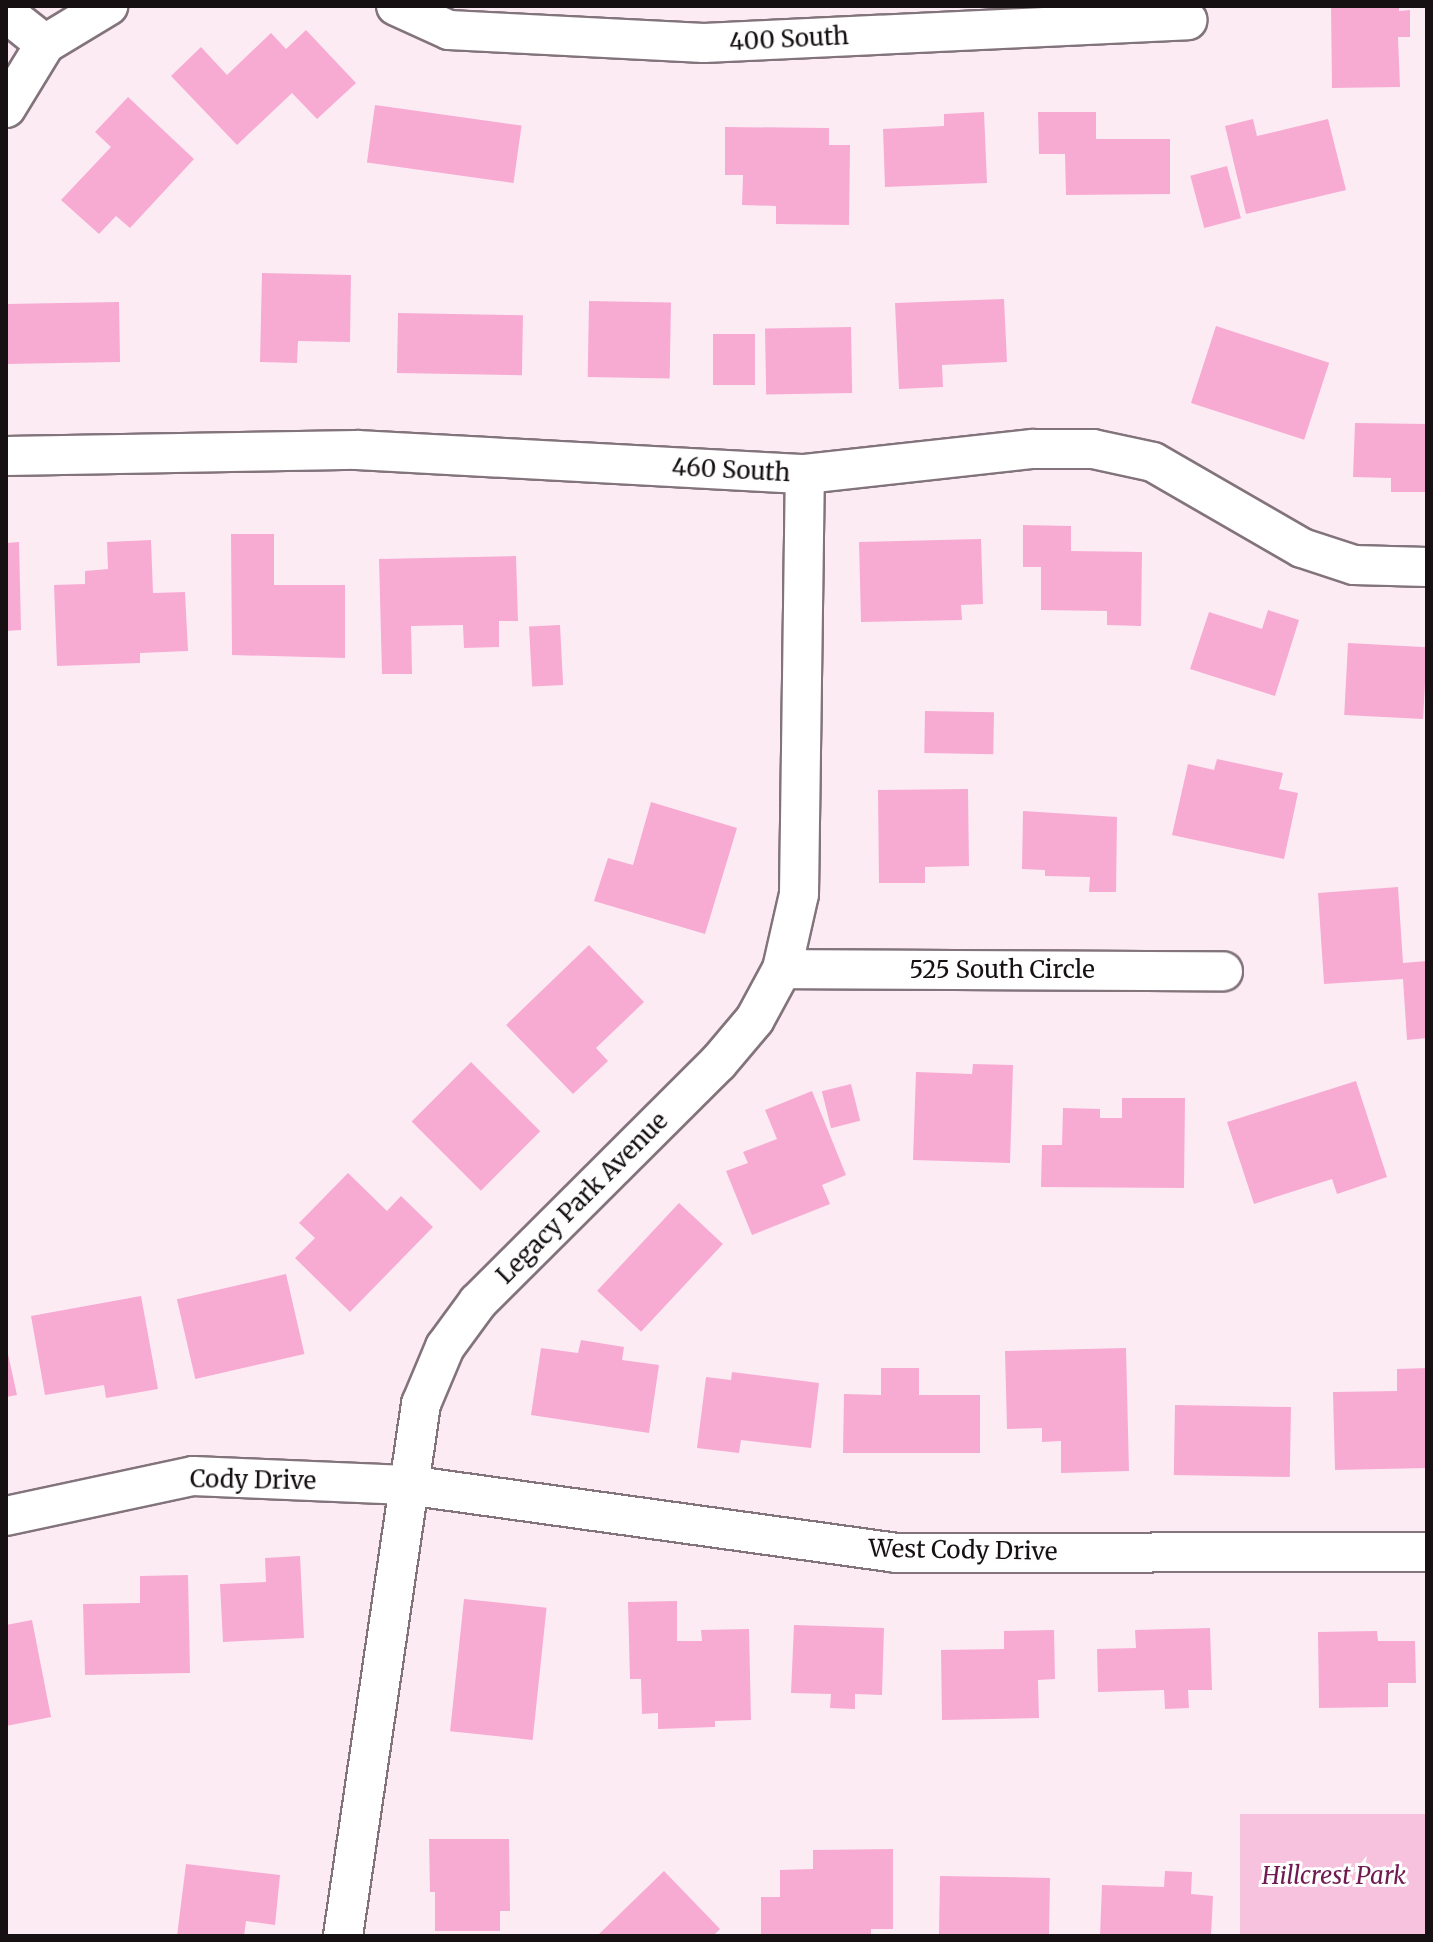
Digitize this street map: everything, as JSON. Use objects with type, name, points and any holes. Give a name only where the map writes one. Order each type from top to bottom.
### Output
[{"type":"street","points":[[6,108],[45,44],[108,6]]},
{"type":"street","name":"400 South","points":[[396,6],[449,30],[704,43],[1187,20]]},
{"type":"street","points":[[6,13],[45,44]]},
{"type":"street","name":"460 South","points":[[6,456],[357,450],[805,474],[1033,449],[1093,449],[1153,462],[1302,548],[1354,565],[1427,567]]},
{"type":"street","name":"Legacy Park Avenue","points":[[343,1936],[421,1404],[453,1336],[478,1302],[718,1063],[755,1019],[782,969],[799,894],[805,474]]},
{"type":"street","name":"525 South Circle","points":[[782,969],[1223,971]]},
{"type":"street","name":"Cody Drive","points":[[6,1516],[193,1476],[407,1485]]},
{"type":"street","name":"West Cody Drive","points":[[407,1485],[895,1553],[1427,1552]]},
{"type":"green space","name":"Hillcrest Park","points":[[1240,1814],[1427,1814],[1427,1936],[1240,1936]]},
{"type":"building","points":[[1331,6],[1399,6],[1399,11],[1410,10],[1410,37],[1398,37],[1400,87],[1332,88]]},
{"type":"building","points":[[306,30],[356,83],[317,119],[292,93],[237,145],[171,76],[201,47],[227,75],[271,33],[286,49]]},
{"type":"building","points":[[128,97],[194,159],[130,228],[116,216],[99,234],[61,200],[111,147],[95,132]]},
{"type":"building","points":[[375,105],[522,126],[513,183],[367,162]]},
{"type":"building","points":[[984,112],[987,183],[885,187],[883,129],[944,126],[944,114]]},
{"type":"building","points":[[1038,112],[1096,112],[1096,139],[1170,139],[1170,194],[1066,195],[1065,154],[1039,154]]},
{"type":"building","points":[[1253,119],[1257,136],[1328,119],[1346,190],[1246,214],[1225,126]]},
{"type":"building","points":[[725,127],[829,128],[829,145],[850,145],[849,225],[776,224],[776,206],[742,205],[743,175],[725,175]]},
{"type":"building","points":[[1227,166],[1241,218],[1204,228],[1190,176]]},
{"type":"building","points":[[262,273],[351,275],[350,342],[298,341],[297,363],[260,362]]},
{"type":"building","points":[[1004,299],[1007,362],[942,365],[943,387],[899,389],[895,303]]},
{"type":"building","points":[[589,301],[671,302],[670,378],[588,377]]},
{"type":"building","points":[[119,302],[120,362],[7,364],[6,304]]},
{"type":"building","points":[[398,313],[523,315],[522,375],[397,373]]},
{"type":"building","points":[[1216,326],[1329,363],[1304,440],[1191,403]]},
{"type":"building","points":[[851,327],[852,393],[766,394],[765,329]]},
{"type":"building","points":[[713,334],[755,334],[755,385],[713,385]]},
{"type":"building","points":[[1355,423],[1427,424],[1427,492],[1391,492],[1391,478],[1353,477]]},
{"type":"building","points":[[1023,525],[1071,526],[1071,551],[1142,552],[1141,626],[1107,625],[1107,611],[1041,610],[1041,567],[1023,567]]},
{"type":"building","points":[[231,534],[274,534],[274,585],[345,585],[345,658],[232,655]]},
{"type":"building","points":[[981,539],[983,604],[961,605],[962,620],[861,622],[859,542]]},
{"type":"building","points":[[151,540],[153,593],[185,592],[188,651],[140,653],[140,663],[57,666],[54,585],[85,584],[85,571],[108,569],[107,542]]},
{"type":"building","points":[[19,542],[21,630],[6,631],[6,543]]},
{"type":"building","points":[[516,556],[518,621],[499,621],[499,647],[464,648],[463,625],[411,626],[412,674],[382,674],[379,559]]},
{"type":"building","points":[[1268,610],[1299,620],[1275,696],[1190,669],[1209,612],[1262,629]]},
{"type":"building","points":[[560,625],[563,685],[532,687],[529,627]]},
{"type":"building","points":[[1348,643],[1427,647],[1423,719],[1344,715]]},
{"type":"building","points":[[925,711],[994,712],[993,754],[924,753]]},
{"type":"building","points":[[1217,759],[1283,773],[1279,789],[1298,793],[1284,859],[1172,835],[1188,764],[1214,770]]},
{"type":"building","points":[[968,789],[969,866],[925,867],[925,883],[879,883],[878,790]]},
{"type":"building","points":[[651,802],[737,828],[705,934],[594,901],[608,858],[633,865]]},
{"type":"building","points":[[1023,811],[1117,817],[1116,892],[1089,892],[1090,877],[1045,876],[1045,870],[1022,869]]},
{"type":"building","points":[[1398,887],[1403,963],[1427,961],[1427,1038],[1407,1040],[1403,979],[1324,984],[1318,893]]},
{"type":"building","points":[[589,945],[644,1002],[596,1048],[608,1061],[573,1094],[506,1025]]},
{"type":"building","points":[[471,1062],[540,1131],[481,1191],[412,1121]]},
{"type":"building","points":[[973,1064],[1013,1065],[1010,1163],[913,1160],[916,1072],[972,1074]]},
{"type":"building","points":[[1356,1081],[1387,1177],[1337,1194],[1332,1179],[1254,1204],[1227,1122]]},
{"type":"building","points":[[851,1084],[860,1121],[831,1128],[822,1091]]},
{"type":"building","points":[[812,1091],[846,1175],[822,1185],[830,1204],[752,1235],[726,1171],[748,1163],[743,1152],[777,1139],[765,1110]]},
{"type":"building","points":[[1122,1098],[1185,1098],[1184,1188],[1041,1187],[1042,1145],[1062,1145],[1063,1108],[1100,1109],[1100,1118],[1122,1118]]},
{"type":"building","points":[[348,1173],[387,1211],[401,1196],[433,1227],[350,1312],[295,1258],[315,1238],[299,1223]]},
{"type":"building","points":[[679,1203],[723,1244],[641,1332],[597,1291]]},
{"type":"building","points":[[286,1274],[304,1354],[195,1379],[177,1299]]},
{"type":"building","points":[[141,1296],[158,1389],[106,1398],[104,1385],[45,1395],[31,1316]]},
{"type":"building","points":[[581,1340],[624,1347],[622,1360],[659,1365],[649,1433],[531,1415],[541,1348],[578,1353]]},
{"type":"building","points":[[6,1345],[17,1395],[6,1397]]},
{"type":"building","points":[[1126,1348],[1129,1471],[1061,1473],[1061,1441],[1042,1442],[1042,1428],[1007,1429],[1005,1351]]},
{"type":"building","points":[[881,1368],[919,1368],[919,1395],[980,1395],[980,1453],[843,1453],[844,1394],[881,1395]]},
{"type":"building","points":[[1427,1368],[1427,1468],[1335,1470],[1333,1392],[1397,1391],[1397,1369]]},
{"type":"building","points":[[732,1372],[819,1383],[811,1448],[741,1440],[739,1453],[697,1448],[706,1377],[731,1380]]},
{"type":"building","points":[[1175,1405],[1291,1407],[1290,1477],[1174,1475]]},
{"type":"building","points":[[300,1556],[304,1638],[223,1642],[220,1584],[266,1582],[265,1558]]},
{"type":"building","points":[[188,1575],[190,1673],[85,1675],[83,1604],[140,1603],[140,1576]]},
{"type":"building","points":[[464,1599],[547,1608],[533,1740],[450,1731]]},
{"type":"building","points":[[677,1601],[677,1641],[702,1641],[701,1630],[749,1629],[751,1720],[715,1721],[715,1727],[658,1729],[658,1713],[642,1714],[641,1679],[630,1679],[628,1602]]},
{"type":"building","points":[[32,1620],[51,1717],[6,1726],[6,1625]]},
{"type":"building","points":[[794,1625],[884,1628],[882,1695],[855,1694],[855,1709],[830,1708],[831,1694],[791,1693]]},
{"type":"building","points":[[1210,1628],[1212,1690],[1188,1690],[1189,1708],[1165,1709],[1164,1690],[1098,1692],[1097,1649],[1136,1648],[1135,1630]]},
{"type":"building","points":[[1054,1630],[1055,1679],[1038,1680],[1039,1718],[942,1720],[941,1650],[1004,1649],[1004,1631]]},
{"type":"building","points":[[1377,1631],[1378,1641],[1415,1641],[1416,1683],[1388,1683],[1388,1707],[1319,1708],[1318,1632]]},
{"type":"building","points":[[429,1839],[509,1839],[510,1911],[500,1911],[500,1931],[435,1931],[435,1892],[430,1892]]},
{"type":"building","points":[[893,1849],[893,1929],[871,1929],[871,1936],[761,1936],[761,1897],[780,1897],[780,1870],[813,1869],[813,1850]]},
{"type":"building","points":[[186,1864],[280,1875],[275,1925],[246,1921],[244,1936],[177,1936]]},
{"type":"building","points":[[664,1871],[720,1929],[713,1936],[597,1936]]},
{"type":"building","points":[[1165,1871],[1192,1872],[1191,1894],[1213,1896],[1211,1936],[1100,1936],[1102,1885],[1164,1887]]},
{"type":"building","points":[[940,1876],[1050,1878],[1049,1936],[939,1935]]}]
